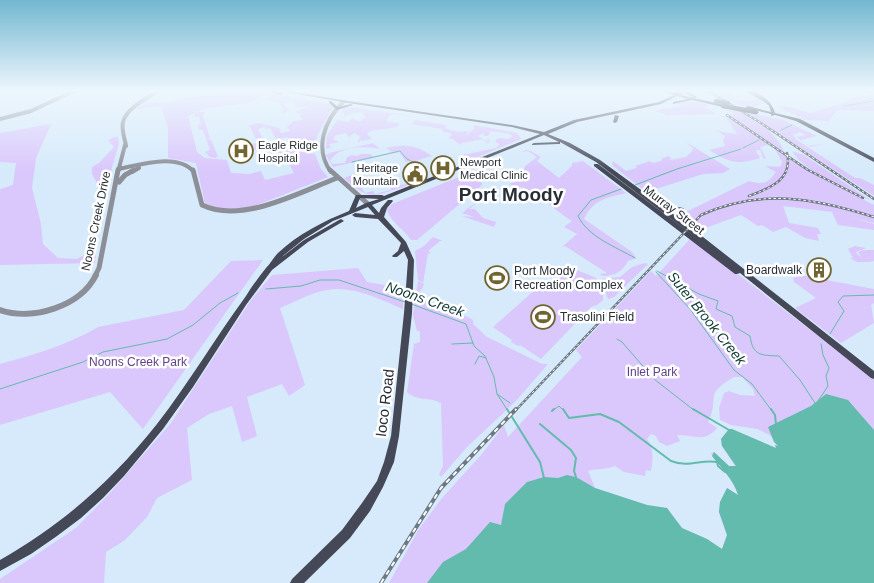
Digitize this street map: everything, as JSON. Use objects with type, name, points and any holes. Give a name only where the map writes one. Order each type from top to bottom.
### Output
[{"type":"main road","points":[[431,117],[545,136]]},
{"type":"main road","points":[[450,117],[512,126],[545,136]]},
{"type":"main road","points":[[0,566],[62,527],[96,501],[124,471],[180,399],[261,279],[275,261],[304,236],[331,220],[354,213],[534,144],[545,136],[581,120],[595,117]]},
{"type":"main road","points":[[354,213],[358,196],[388,199],[525,143],[583,124],[612,117]]},
{"type":"main road","points":[[616,122],[617,117]]},
{"type":"main road","points":[[786,117],[802,122],[874,162]]},
{"type":"main road","points":[[522,131],[525,143]]},
{"type":"main road","name":"Murray Street","points":[[545,136],[597,166],[757,288],[784,305]]},
{"type":"main road","name":"Murray Street","points":[[545,136],[568,144],[598,162],[657,205],[874,376]]},
{"type":"main road","points":[[563,136],[568,144]]},
{"type":"main road","points":[[534,144],[558,143]]},
{"type":"main road","points":[[354,213],[381,217],[388,199]]},
{"type":"main road","points":[[657,205],[681,209]]},
{"type":"main road","name":"Ioco Road","points":[[296,583],[346,534],[366,507],[380,484],[389,462],[395,436],[411,265],[404,243],[370,206]]},
{"type":"main road","points":[[395,256],[401,252],[404,243]]},
{"type":"street","points":[[120,168],[125,145],[122,124],[125,117]]},
{"type":"street","points":[[332,117],[320,140],[319,148],[323,162],[337,178],[370,206]]},
{"type":"street","name":"Noons Creek Drive","points":[[0,310],[14,314],[41,311],[66,302],[92,284],[99,268],[120,168],[176,162],[191,166],[195,172],[202,206],[222,213],[239,213],[253,209],[337,178]]},
{"type":"street","points":[[117,185],[128,172],[150,164]]},
{"type":"green space","points":[[165,117],[188,117],[197,152],[205,158],[227,160],[231,173],[250,174],[261,171],[265,180],[294,173],[283,153],[278,153],[279,151],[292,150],[315,154],[321,169],[328,177],[255,206],[229,211],[205,204],[196,163],[168,158],[168,127]]},
{"type":"green space","points":[[199,117],[203,117],[210,138],[207,139],[211,140],[218,156],[216,158],[210,157],[205,152],[210,150],[203,130],[199,130],[198,125],[201,124]]},
{"type":"green space","points":[[300,117],[327,117],[318,134],[314,148],[306,149],[292,146],[288,137],[278,139],[282,147],[276,147],[279,145],[270,128],[267,129],[265,127],[258,129],[267,147],[272,149],[255,150],[252,144],[258,143],[249,125],[258,123],[279,128],[281,133],[290,131],[287,127],[294,121],[302,120],[303,118]]},
{"type":"green space","points":[[365,117],[388,117],[387,122],[400,123],[397,127],[370,131],[367,134],[372,139],[361,141],[361,137],[360,142],[358,142],[360,136],[354,133],[349,137],[346,133],[336,135],[333,139],[339,142],[329,144],[330,147],[333,147],[326,149],[327,136],[337,120],[349,122],[352,118],[360,122]]},
{"type":"green space","points":[[726,117],[752,117],[773,134],[784,152],[772,144],[760,147],[766,158],[764,159],[760,150],[756,150],[757,154],[762,157],[758,156],[760,158],[745,162],[733,162],[709,150],[725,146],[723,140],[725,136],[717,131],[737,134]]},
{"type":"green space","points":[[754,117],[770,117],[783,120],[817,136],[801,140],[797,137],[806,135],[800,132],[793,135],[797,140],[855,178],[860,178],[874,185],[874,196]]},
{"type":"green space","points":[[800,117],[832,117],[829,121],[806,120]]},
{"type":"green space","points":[[414,120],[447,125],[444,128],[457,132],[469,131],[468,134],[474,129],[474,125],[517,133],[521,139],[473,159],[463,155],[496,148],[500,144],[495,142],[498,138],[509,139],[513,136],[491,131],[488,136],[484,136],[484,133],[478,136],[483,139],[461,143],[460,145],[453,139],[448,138],[452,135],[442,131],[443,129],[411,124]]},
{"type":"green space","points":[[51,124],[36,158],[32,188],[41,224],[43,244],[58,258],[77,259],[88,253],[97,239],[95,263],[0,265],[0,189],[13,185],[16,163],[0,162],[0,133]]},
{"type":"green space","points":[[118,137],[119,144],[112,167],[108,195],[104,196],[92,174],[92,167],[99,163],[114,147],[108,140]]},
{"type":"green space","points":[[686,142],[730,169],[723,173],[703,174],[646,192],[612,165],[613,161],[626,171],[650,161],[653,163],[661,161],[668,156],[671,158],[670,160],[686,157],[693,150],[690,150],[694,149]]},
{"type":"green space","points":[[373,143],[380,149],[366,147],[351,148]]},
{"type":"green space","points":[[410,146],[432,156],[415,161],[414,163],[411,161],[406,162],[399,152],[333,167],[326,155],[351,148],[333,156],[330,161],[332,164],[345,163],[347,157],[353,155],[370,154],[374,157],[392,152],[386,148]]},
{"type":"green space","points":[[774,148],[823,179],[874,205],[874,223],[846,216],[874,224],[874,230],[838,225],[832,212],[783,206],[789,223],[818,228],[821,234],[817,234],[819,241],[805,238],[786,227],[773,232],[762,225],[758,226],[741,215],[697,231],[680,215],[749,181],[761,183],[770,179],[776,172],[765,166],[780,167],[782,162]]},
{"type":"green space","points":[[526,150],[541,157],[537,161],[559,178],[572,166],[572,163],[583,161],[626,193],[596,203],[584,219],[632,252],[636,258],[628,261],[624,268],[618,272],[602,276],[600,274],[607,273],[565,246],[562,247],[577,234],[564,227],[572,221],[546,202],[529,196],[525,188],[508,184],[515,182],[516,180],[512,178],[523,172],[525,166],[537,157],[528,151],[521,152]]},
{"type":"green space","points":[[792,151],[804,155],[870,200],[816,173],[798,159]]},
{"type":"green space","points":[[469,173],[482,185],[417,240],[411,240],[388,213],[387,209],[392,204]]},
{"type":"green space","points":[[355,174],[357,175],[352,176],[353,178],[350,179],[357,186],[360,186],[365,193],[373,191],[375,194],[391,190],[390,187],[412,183],[385,193],[372,195],[367,194],[362,192],[344,178]]},
{"type":"green space","points":[[477,203],[469,209],[475,209],[483,218],[496,222],[494,227],[462,216],[474,217],[462,213]]},
{"type":"green space","points":[[433,237],[443,241],[440,241],[428,251],[431,253],[428,254],[423,283],[418,280],[415,251],[424,246]]},
{"type":"green space","name":"Inlet Park","points":[[691,238],[874,379],[874,502],[851,558],[440,583],[389,583],[419,529],[442,498],[482,454],[504,425],[508,437],[582,357],[576,350],[651,271],[656,276]],"holes":[[[734,377],[745,377],[743,378],[753,389],[755,396],[740,395],[729,391],[724,393],[719,408],[720,420],[731,425],[758,429],[771,436],[778,446],[775,445],[776,448],[729,429],[721,439],[722,446],[735,466],[729,466],[714,452],[711,453],[724,469],[738,495],[727,488],[720,502],[719,512],[727,535],[722,549],[707,539],[682,528],[667,508],[647,505],[595,488],[588,471],[615,466],[624,472],[645,476],[646,470],[651,471],[652,450],[647,439],[651,434],[656,436],[659,442],[667,446],[680,441],[677,435],[703,437],[712,433],[717,428],[708,422],[712,413],[715,393],[718,388]]]},
{"type":"green space","points":[[855,246],[866,248],[856,252],[861,257],[858,252],[874,250],[874,261],[857,262],[850,258],[853,258],[848,249]]},
{"type":"green space","name":"Noons Creek Park","points":[[263,260],[143,429],[110,392],[0,425],[0,364],[63,344],[98,327],[184,310],[231,261]]},
{"type":"green space","points":[[645,263],[648,264],[614,297],[608,299],[601,279],[620,277],[632,267]]},
{"type":"green space","name":"Trasolini Field","points":[[567,266],[596,278],[603,293],[603,300],[591,307],[541,359],[520,345],[518,346],[511,342],[512,340],[493,327],[545,281],[551,284],[555,281],[578,290],[557,280],[566,269],[564,267]]},
{"type":"green space","points":[[358,268],[367,282],[403,288],[403,309],[366,294],[337,289],[316,293],[280,308],[305,385],[289,396],[282,384],[247,397],[257,436],[242,442],[232,406],[209,414],[187,428],[192,480],[157,498],[147,517],[125,540],[106,552],[104,583],[0,583],[0,579],[76,528],[110,493],[171,423],[251,300],[272,275]]},
{"type":"green space","points":[[800,275],[874,289],[874,303],[871,305],[874,323],[841,343],[795,308],[816,298],[794,282],[793,278]]},
{"type":"green space","points":[[418,281],[424,284],[420,290],[419,298],[444,307],[444,310],[459,317],[466,316],[473,320],[473,324],[487,337],[542,364],[548,364],[515,402],[467,447],[441,477],[439,474],[443,466],[441,403],[414,397],[407,392],[414,344],[420,342],[420,331],[417,331],[413,315]]},
{"type":"shaded area","points":[[826,394],[848,400],[874,430],[874,583],[427,583],[443,562],[466,549],[490,522],[501,525],[505,504],[527,482],[544,477],[558,478],[567,475],[576,477],[595,488],[647,505],[667,508],[682,528],[707,539],[722,549],[727,535],[719,512],[720,502],[727,488],[738,495],[730,479],[712,456],[714,452],[729,466],[736,466],[722,446],[721,439],[729,429],[732,429],[776,448],[775,445],[778,446],[774,442],[768,427],[811,406]]},
{"type":"waterway","name":"Suter Brook Creek","points":[[781,130],[792,125]]},
{"type":"waterway","name":"Suter Brook Creek","points":[[743,148],[759,140]]},
{"type":"waterway","name":"Suter Brook Creek","points":[[635,185],[677,169],[741,149]]},
{"type":"waterway","points":[[352,162],[400,151],[407,159],[415,163]]},
{"type":"waterway","name":"Suter Brook Creek","points":[[621,189],[591,200],[578,216],[595,236],[635,258]]},
{"type":"waterway","name":"Suter Brook Creek","points":[[657,271],[699,294],[718,301],[716,309],[732,316],[735,327],[750,336],[753,348],[759,354],[779,356],[800,380],[815,403]]},
{"type":"waterway","name":"Suter Brook Creek","points":[[656,272],[690,309],[734,370],[752,384],[772,411]]},
{"type":"waterway","name":"Noons Creek","points":[[266,289],[301,286],[320,280],[339,280],[405,302]]},
{"type":"waterway","name":"Noons Creek","points":[[0,389],[83,362],[103,352],[167,339],[193,325],[220,303],[238,293]]},
{"type":"waterway","points":[[830,334],[844,311],[838,302],[843,296],[874,295]]},
{"type":"waterway","name":"Noons Creek","points":[[411,304],[466,324],[473,343]]},
{"type":"waterway","points":[[617,339],[622,342],[654,379],[695,411]]},
{"type":"waterway","points":[[452,344],[473,343]]},
{"type":"waterway","name":"Noons Creek","points":[[473,343],[486,358]]},
{"type":"waterway","points":[[818,401],[828,386],[826,376],[829,368],[823,355],[821,344]]},
{"type":"waterway","points":[[475,364],[479,356],[486,358]]},
{"type":"waterway","name":"Noons Creek","points":[[486,358],[494,377],[497,394]]},
{"type":"waterway","name":"Noons Creek","points":[[497,394],[510,403]]},
{"type":"waterway","name":"Noons Creek","points":[[497,394],[508,411]]},
{"type":"waterway","points":[[554,409],[552,411],[559,406],[564,411]]},
{"type":"waterway","name":"Noons Creek","points":[[507,409],[540,462],[544,478]]},
{"type":"waterway","points":[[563,409],[569,418],[600,414],[619,422],[671,461],[684,464],[717,462],[718,466],[725,472]]},
{"type":"waterway","points":[[693,409],[729,430]]},
{"type":"waterway","name":"Suter Brook Creek","points":[[771,409],[775,415],[776,424]]},
{"type":"waterway","points":[[540,424],[571,450],[576,458],[574,471],[576,477]]},
{"type":"railway","points":[[730,117],[787,156]]},
{"type":"railway","points":[[752,117],[874,199]]},
{"type":"railway","points":[[749,196],[765,190],[778,182],[787,170],[787,156]]},
{"type":"railway","points":[[787,156],[808,170],[863,198]]},
{"type":"railway","points":[[515,411],[701,215],[744,201],[787,199],[830,205],[874,217]]},
{"type":"railway","points":[[381,583],[441,488],[516,409]]},
{"type":"place","name":"Eagle Ridge Hospital","points":[[241,151]]},
{"type":"place","name":"Newport Medical Clinic","points":[[443,168]]},
{"type":"place","name":"Heritage Mountain","points":[[415,174]]},
{"type":"place","name":"Boardwalk","points":[[819,270]]},
{"type":"place","name":"Port Moody Recreation Complex","points":[[497,278]]},
{"type":"place","name":"Trasolini Field","points":[[543,317]]},
{"type":"district","name":"Port Moody","points":[[511,194]]}]
